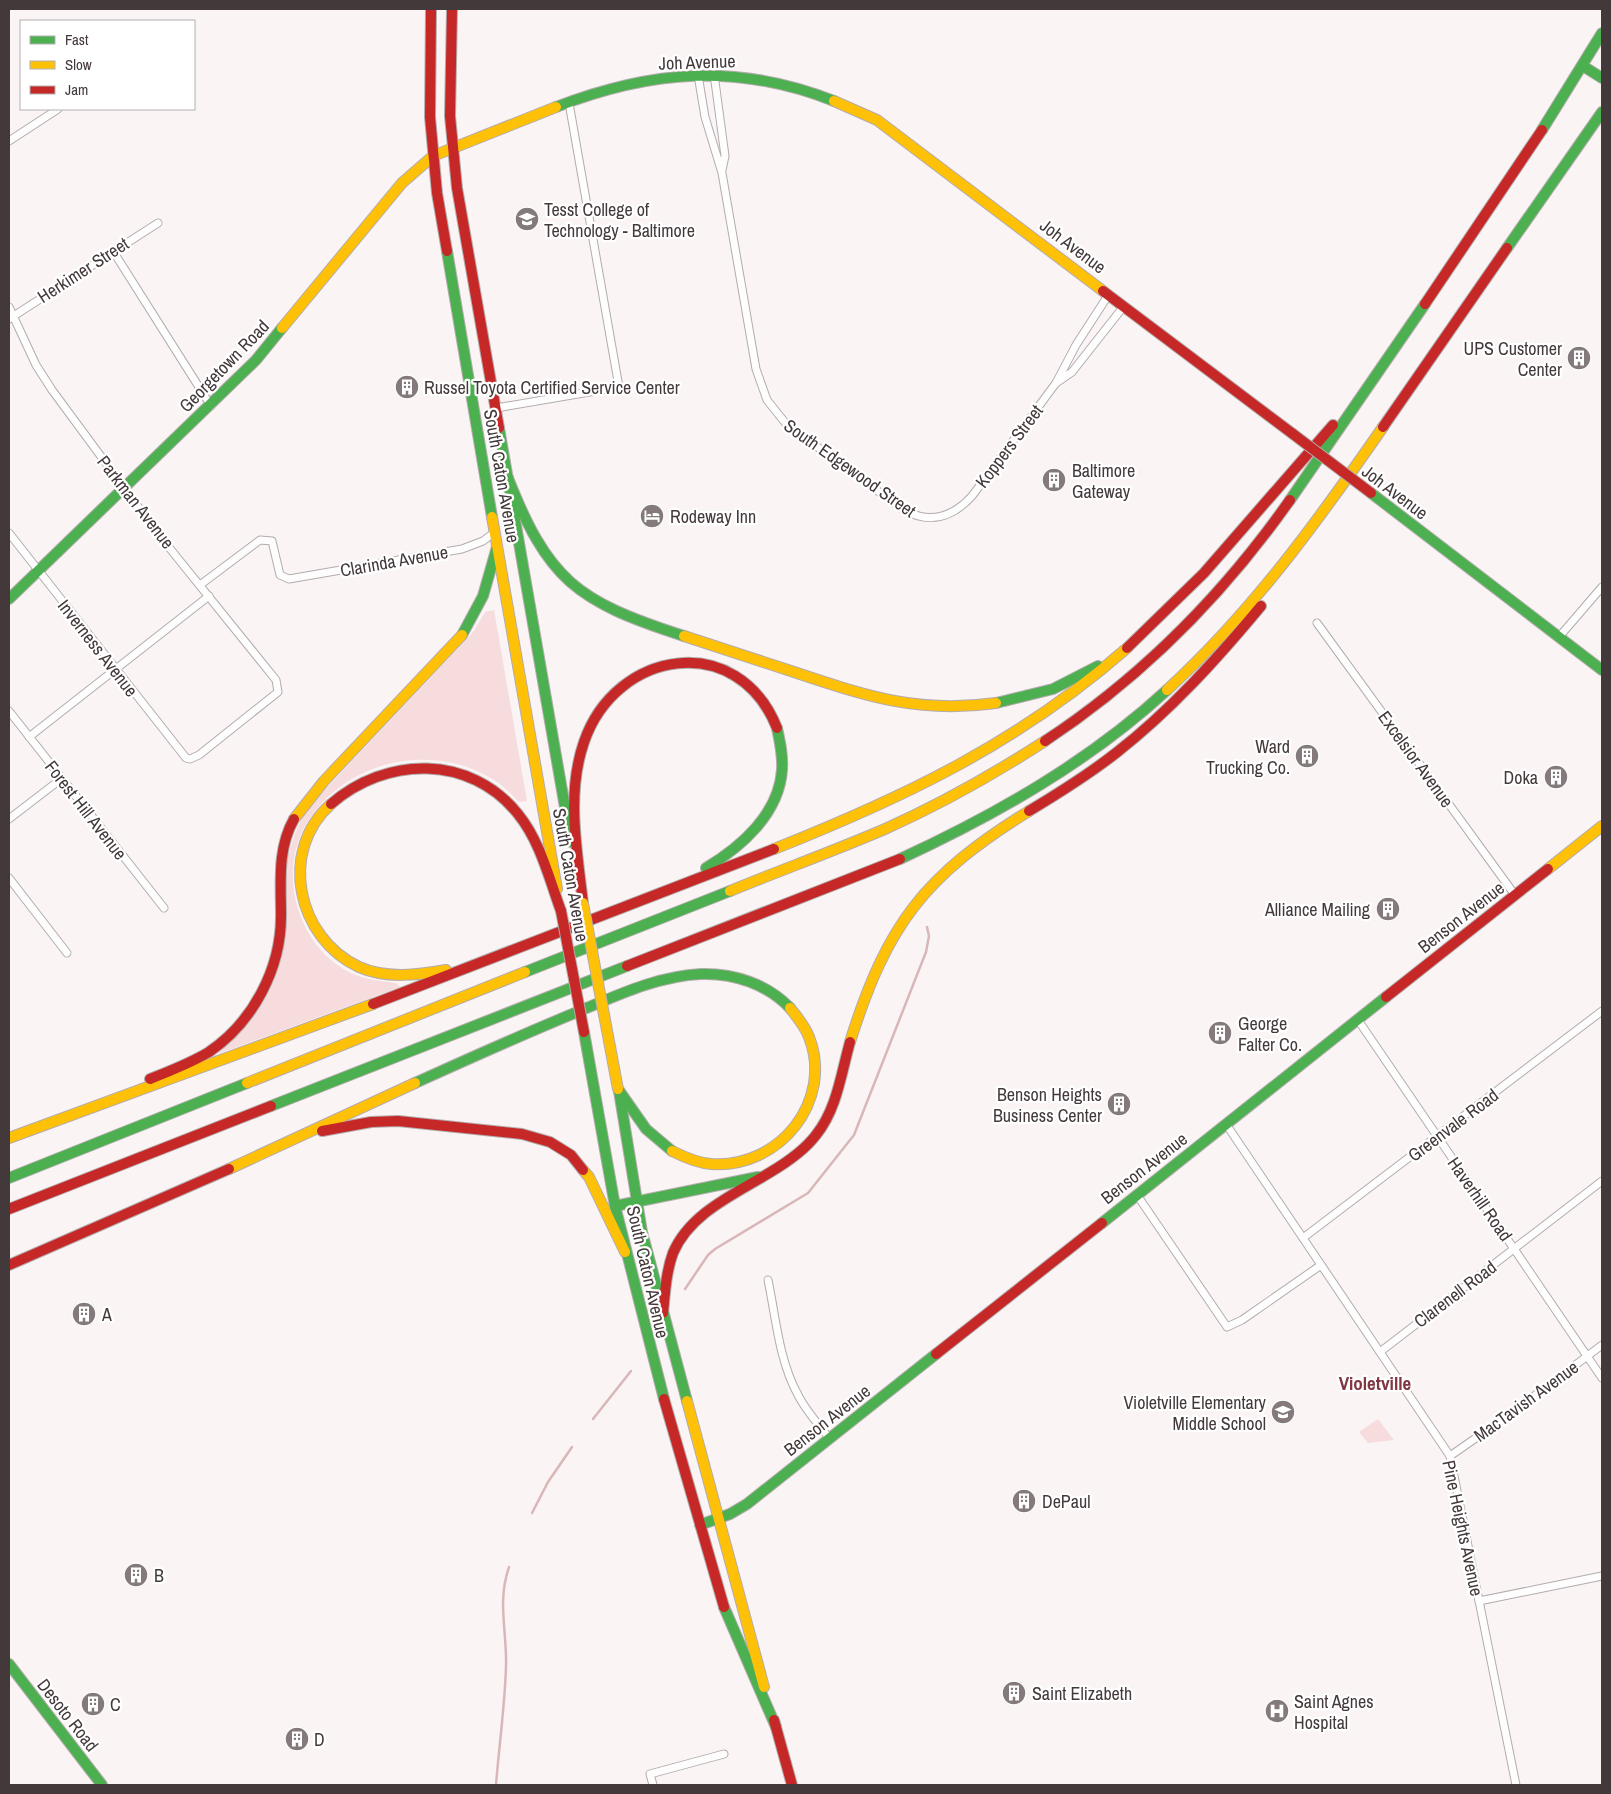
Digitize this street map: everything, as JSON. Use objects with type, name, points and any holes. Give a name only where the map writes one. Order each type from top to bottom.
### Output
[{"type":"main road","name":"South Caton Avenue","points":[[431,9],[430,101],[433,156],[497,547],[561,911],[625,1252],[647,1340],[700,1525],[710,1567],[728,1621],[776,1727]]},
{"type":"main road","name":"South Caton Avenue","points":[[452,9],[450,77],[452,148],[542,684],[618,1089],[637,1202],[663,1313],[792,1785]]},
{"type":"main road","points":[[9,1178],[884,829],[936,805],[985,779],[1040,745],[1094,707],[1142,667],[1188,624],[1213,598],[1259,541],[1484,219],[1602,34]]},
{"type":"main road","points":[[1583,66],[1602,78]]},
{"type":"main road","name":"Joh Avenue","points":[[452,148],[631,83],[714,74],[775,81],[840,101],[877,120],[1294,434],[1602,670]]},
{"type":"main road","points":[[9,1209],[867,873],[925,848],[1000,810],[1085,756],[1140,714],[1189,671],[1267,587],[1311,530],[1366,453],[1602,112]]},
{"type":"main road","name":"Georgetown Road","points":[[9,599],[256,360],[402,183],[433,156],[452,148]]},
{"type":"main road","points":[[9,1137],[183,1076],[500,956],[846,820],[905,795],[948,773],[1002,742],[1056,707],[1091,680],[1154,624],[1203,575],[1377,374]]},
{"type":"main road","points":[[663,1313],[669,1264],[684,1234],[712,1208],[772,1174],[802,1152],[827,1119],[856,1024],[879,961],[908,913],[925,891],[979,844],[1065,789],[1114,754],[1148,727],[1198,680],[1273,591],[1312,537],[1366,453]]},
{"type":"main road","points":[[506,473],[521,512],[541,553],[560,575],[584,595],[608,609],[634,620],[872,697],[902,704],[934,707],[994,704],[1030,696],[1086,674],[1154,624]]},
{"type":"main road","points":[[9,1137],[180,1067],[209,1051],[231,1032],[250,1011],[272,970],[278,947],[282,924],[280,864],[284,843],[292,823],[321,783],[468,628],[481,606],[497,547]]},
{"type":"main road","points":[[582,903],[575,793],[577,768],[591,725],[609,696],[642,672],[662,664],[684,662],[708,665],[731,674],[749,686],[762,700],[775,721],[781,742],[783,765],[776,795],[770,808],[756,828],[739,846],[717,862],[666,891]]},
{"type":"main road","points":[[500,956],[445,971],[401,975],[360,968],[344,959],[327,945],[315,929],[305,910],[300,892],[300,871],[302,853],[309,834],[331,803],[346,790],[366,779],[404,767],[433,768],[470,776],[489,786],[509,803],[522,819],[533,838],[561,911]]},
{"type":"main road","name":"Benson Avenue","points":[[700,1525],[719,1519],[747,1504],[1515,895],[1600,831]]},
{"type":"main road","points":[[9,1265],[249,1159],[560,1017],[644,984],[671,976],[715,974],[756,983],[773,992],[791,1009],[808,1034],[815,1067],[813,1092],[800,1121],[775,1147],[757,1158],[740,1163],[724,1164],[692,1161],[666,1148],[648,1131],[618,1089]]},
{"type":"main road","points":[[249,1159],[322,1131],[370,1122],[424,1122],[522,1134],[555,1145],[571,1155],[582,1166],[595,1188],[625,1252]]},
{"type":"main road","points":[[616,1206],[772,1174]]},
{"type":"main road","name":"Desoto Road","points":[[9,1664],[102,1785]]},
{"type":"street","name":"South Edgewood Street","points":[[714,74],[725,156],[722,173]]},
{"type":"street","name":"South Edgewood Street","points":[[698,75],[705,117],[722,173],[756,369],[761,388],[775,413],[787,425],[916,517],[930,519],[942,517],[962,507]]},
{"type":"street","points":[[496,408],[619,387],[569,104]]},
{"type":"street","points":[[9,141],[56,110]]},
{"type":"street","name":"Herkimer Street","points":[[11,317],[158,223]]},
{"type":"street","points":[[112,251],[210,406]]},
{"type":"street","name":"Koppers Street","points":[[962,507],[1056,383],[1076,345],[1109,294]]},
{"type":"street","name":"Parkman Avenue","points":[[9,306],[11,317],[43,377],[124,488],[276,680],[279,688],[276,694],[199,756],[190,759]]},
{"type":"street","name":"Koppers Street","points":[[1056,383],[1072,372],[1124,306]]},
{"type":"street","name":"Clarinda Avenue","points":[[200,584],[256,542],[266,539],[274,545],[280,575],[289,579],[462,549],[483,541],[495,532]]},
{"type":"street","name":"Inverness Avenue","points":[[9,533],[183,755],[190,759]]},
{"type":"street","points":[[1559,637],[1602,587]]},
{"type":"street","points":[[29,737],[209,596]]},
{"type":"street","name":"Excelsior Avenue","points":[[1317,623],[1515,895]]},
{"type":"street","name":"Forest Hill Avenue","points":[[9,711],[60,779],[164,908]]},
{"type":"street","points":[[9,819],[60,779]]},
{"type":"street","points":[[9,878],[67,952]]},
{"type":"street","name":"Greenvale Road","points":[[1303,1238],[1602,1011]]},
{"type":"street","name":"Haverhill Road","points":[[1358,1020],[1602,1378]]},
{"type":"street","name":"Pine Heights Avenue","points":[[1226,1124],[1450,1456],[1516,1785]]},
{"type":"street","name":"Clarenell Road","points":[[1380,1352],[1602,1181]]},
{"type":"street","points":[[1136,1195],[1227,1327],[1242,1320],[1321,1265]]},
{"type":"street","points":[[768,1280],[776,1326],[794,1389],[830,1439]]},
{"type":"street","name":"MacTavish Avenue","points":[[1450,1456],[1510,1415],[1602,1345]]},
{"type":"street","points":[[1479,1601],[1602,1576]]},
{"type":"street","points":[[653,1785],[650,1774],[724,1754]]},
{"type":"shaded area","points":[[494,610],[527,801],[519,802],[497,782],[469,768],[443,761],[416,760],[390,764],[365,772],[342,786],[321,804],[305,826],[297,847],[293,869],[294,891],[299,913],[309,933],[322,951],[338,965],[358,976],[396,983],[400,987],[218,1054],[253,1016],[268,994],[273,982],[277,970],[286,870],[293,840],[307,809],[474,631],[485,612]]},
{"type":"shaded area","points":[[1378,1419],[1394,1440],[1368,1443],[1359,1432]]},
{"type":"waterway","points":[[685,1289],[708,1255],[715,1249],[808,1193],[854,1135],[926,952],[929,936],[927,927]]},
{"type":"waterway","points":[[593,1419],[631,1371]]},
{"type":"waterway","points":[[532,1513],[548,1482],[572,1447]]},
{"type":"waterway","points":[[496,1785],[506,1666],[503,1604],[505,1580],[509,1567]]},
{"type":"traffic: fast","points":[[1542,130],[1602,33]]},
{"type":"traffic: fast","points":[[1583,66],[1602,78]]},
{"type":"traffic: fast","points":[[556,107],[626,85],[660,79],[695,76],[729,76],[763,81],[798,89],[834,101]]},
{"type":"traffic: fast","points":[[1507,248],[1602,112]]},
{"type":"traffic: fast","points":[[447,251],[492,517]]},
{"type":"traffic: fast","points":[[1290,500],[1425,304]]},
{"type":"traffic: fast","points":[[9,599],[256,360],[282,328]]},
{"type":"traffic: fast","points":[[499,428],[571,842]]},
{"type":"traffic: fast","points":[[506,473],[521,510],[536,539],[552,563],[570,582],[591,598],[617,611],[684,636]]},
{"type":"traffic: fast","points":[[1371,493],[1602,670]]},
{"type":"traffic: fast","points":[[462,635],[483,596],[497,547]]},
{"type":"traffic: fast","points":[[996,703],[1053,689],[1098,666]]},
{"type":"traffic: fast","points":[[900,859],[971,824],[1040,785],[1106,741],[1167,690]]},
{"type":"traffic: fast","points":[[706,868],[745,839],[766,815],[774,801],[782,770],[782,754],[777,728]]},
{"type":"traffic: fast","points":[[525,972],[730,891]]},
{"type":"traffic: fast","points":[[271,1106],[627,966]]},
{"type":"traffic: fast","points":[[415,1083],[611,998],[670,978],[701,974],[738,978],[771,992],[790,1008]]},
{"type":"traffic: fast","points":[[1102,1223],[1386,997]]},
{"type":"traffic: fast","points":[[584,1032],[615,1206],[664,1399]]},
{"type":"traffic: fast","points":[[9,1178],[247,1083]]},
{"type":"traffic: fast","points":[[618,1089],[646,1129],[672,1151]]},
{"type":"traffic: fast","points":[[619,1091],[642,1232],[687,1401]]},
{"type":"traffic: fast","points":[[615,1206],[758,1177]]},
{"type":"traffic: fast","points":[[700,1525],[730,1514],[747,1504],[936,1354]]},
{"type":"traffic: fast","points":[[724,1607],[776,1727]]},
{"type":"traffic: fast","points":[[9,1664],[102,1785]]},
{"type":"traffic: slow","points":[[834,101],[877,120],[1103,291]]},
{"type":"traffic: slow","points":[[282,328],[402,183],[433,156],[556,107]]},
{"type":"traffic: slow","points":[[1167,690],[1198,660],[1256,597],[1309,531],[1383,427]]},
{"type":"traffic: slow","points":[[492,517],[557,889]]},
{"type":"traffic: slow","points":[[294,819],[324,781],[462,635]]},
{"type":"traffic: slow","points":[[684,636],[845,689],[893,701],[942,706],[996,703]]},
{"type":"traffic: slow","points":[[774,849],[869,809],[960,764],[1045,712],[1127,648]]},
{"type":"traffic: slow","points":[[730,891],[885,829],[967,788],[1045,741]]},
{"type":"traffic: slow","points":[[331,804],[314,823],[304,845],[300,869],[302,892],[309,915],[321,936],[338,954],[369,971],[402,975],[446,970]]},
{"type":"traffic: slow","points":[[850,1042],[879,965],[895,934],[914,907],[936,882],[962,858],[1029,811]]},
{"type":"traffic: slow","points":[[1548,869],[1602,826]]},
{"type":"traffic: slow","points":[[583,903],[618,1089]]},
{"type":"traffic: slow","points":[[247,1083],[525,972]]},
{"type":"traffic: slow","points":[[9,1138],[373,1004]]},
{"type":"traffic: slow","points":[[672,1151],[691,1159],[711,1164],[736,1163],[759,1155],[778,1143],[795,1126],[807,1107],[814,1085],[815,1061],[809,1037],[801,1022],[790,1008]]},
{"type":"traffic: slow","points":[[229,1169],[415,1083]]},
{"type":"traffic: slow","points":[[583,1170],[589,1177],[625,1252]]},
{"type":"traffic: slow","points":[[687,1401],[764,1687]]},
{"type":"traffic: jam","points":[[431,9],[430,117],[437,193],[447,251]]},
{"type":"traffic: jam","points":[[452,9],[450,116],[457,188],[499,428]]},
{"type":"traffic: jam","points":[[1425,304],[1542,130]]},
{"type":"traffic: jam","points":[[1383,427],[1507,248]]},
{"type":"traffic: jam","points":[[1103,291],[1293,434]]},
{"type":"traffic: jam","points":[[1127,648],[1204,573],[1333,425]]},
{"type":"traffic: jam","points":[[1293,434],[1371,493]]},
{"type":"traffic: jam","points":[[1045,741],[1115,690],[1179,632],[1237,569],[1290,500]]},
{"type":"traffic: jam","points":[[1029,811],[1095,769],[1136,737],[1210,665],[1261,606]]},
{"type":"traffic: jam","points":[[583,903],[574,822],[575,782],[584,742],[600,711],[622,687],[649,671],[678,663],[707,665],[735,676],[759,697],[777,728]]},
{"type":"traffic: jam","points":[[331,804],[353,788],[377,777],[402,770],[427,768],[452,772],[476,780],[498,794],[526,825],[543,860],[561,911]]},
{"type":"traffic: jam","points":[[150,1079],[188,1063],[209,1052],[225,1040],[239,1026],[262,993],[270,974],[280,936],[282,854],[294,819]]},
{"type":"traffic: jam","points":[[373,1004],[774,849]]},
{"type":"traffic: jam","points":[[627,966],[900,859]]},
{"type":"traffic: jam","points":[[1386,997],[1548,869]]},
{"type":"traffic: jam","points":[[561,911],[584,1032]]},
{"type":"traffic: jam","points":[[663,1313],[669,1268],[673,1253],[681,1239],[690,1227],[715,1206],[782,1165],[811,1141],[823,1125],[834,1103],[850,1042]]},
{"type":"traffic: jam","points":[[9,1209],[271,1106]]},
{"type":"traffic: jam","points":[[322,1131],[371,1122],[398,1121],[522,1134],[550,1142],[571,1155],[583,1170]]},
{"type":"traffic: jam","points":[[9,1265],[229,1169]]},
{"type":"traffic: jam","points":[[936,1354],[1102,1223]]},
{"type":"traffic: jam","points":[[664,1399],[724,1607]]},
{"type":"traffic: jam","points":[[774,1720],[792,1785]]},
{"type":"place","name":"Tesst College of Technology - Baltimore","points":[[527,219]]},
{"type":"place","name":"UPS Customer Center","points":[[1579,358]]},
{"type":"place","name":"Russel Toyota Certified Service Center","points":[[407,387]]},
{"type":"place","name":"Baltimore Gateway","points":[[1054,480]]},
{"type":"place","name":"Rodeway Inn","points":[[652,516]]},
{"type":"place","name":"Ward Trucking Co.","points":[[1307,756]]},
{"type":"place","name":"Doka","points":[[1556,777]]},
{"type":"place","name":"Alliance Mailing","points":[[1388,909]]},
{"type":"place","name":"George Falter Co.","points":[[1220,1033]]},
{"type":"place","name":"Benson Heights Business Center","points":[[1119,1104]]},
{"type":"place","name":"A","points":[[84,1314]]},
{"type":"place","name":"Violetville Elementary Middle School","points":[[1283,1412]]},
{"type":"place","name":"DePaul","points":[[1024,1501]]},
{"type":"place","name":"B","points":[[136,1575]]},
{"type":"place","name":"Saint Elizabeth","points":[[1014,1693]]},
{"type":"place","name":"C","points":[[93,1704]]},
{"type":"place","name":"Saint Agnes Hospital","points":[[1277,1711]]},
{"type":"place","name":"D","points":[[297,1739]]},
{"type":"district","name":"Violetville","points":[[1375,1383]]}]
